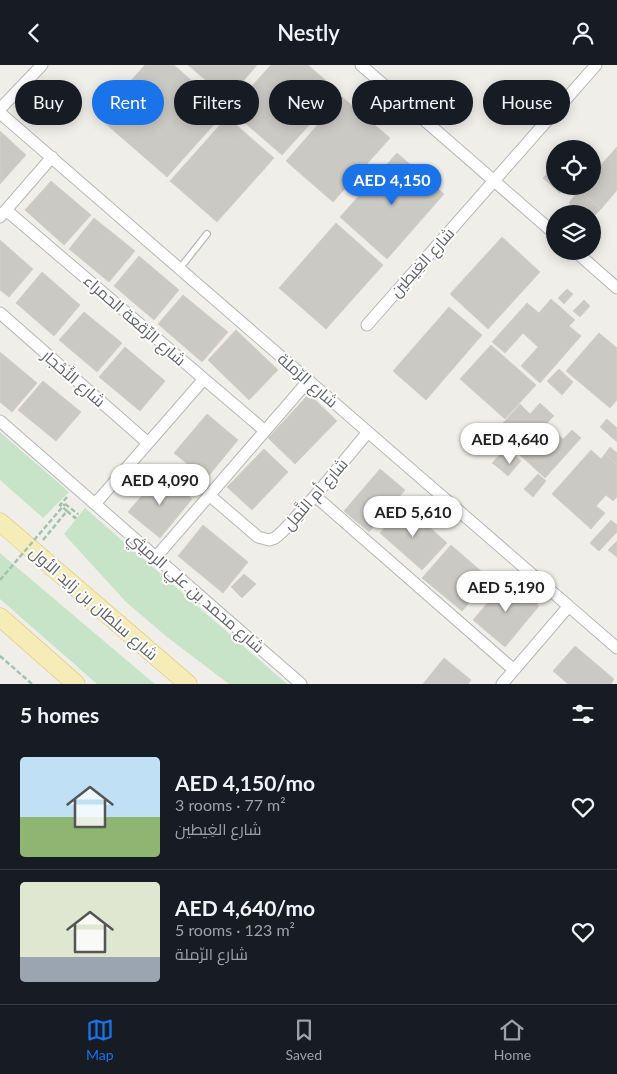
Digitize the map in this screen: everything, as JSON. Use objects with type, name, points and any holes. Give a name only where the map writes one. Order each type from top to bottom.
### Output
[{"type":"main road","name":"شارع سلطان بن زايد الأول","points":[[0,522],[188,684]]},
{"type":"main road","points":[[0,617],[76,684]]},
{"type":"street","points":[[0,109],[42,65]]},
{"type":"street","points":[[361,65],[546,226]]},
{"type":"street","name":"شارع الغِيطين","points":[[367,325],[596,65]]},
{"type":"street","name":"شارع الرّملة","points":[[0,113],[462,512],[568,607],[617,647]]},
{"type":"street","points":[[3,213],[52,157]]},
{"type":"street","name":"شارع الرِّقعة الحمراء","points":[[3,213],[265,431]]},
{"type":"street","points":[[585,260],[617,289]]},
{"type":"street","name":"شارع الأَحْجار","points":[[0,313],[148,443]]},
{"type":"street","points":[[95,504],[204,379]]},
{"type":"street","points":[[156,557],[309,380]]},
{"type":"street","name":"شارع محمد بن علي الرميثي","points":[[0,421],[301,684]]},
{"type":"street","name":"شارع أم النَّمِل","points":[[209,495],[254,533],[269,540],[280,535],[368,432]]},
{"type":"street","points":[[315,496],[514,670]]},
{"type":"street","points":[[502,684],[568,607]]},
{"type":"lane","points":[[180,268],[207,234]]},
{"type":"path","points":[[0,580],[65,504],[78,514],[75,517],[67,511],[60,505],[76,487]]},
{"type":"path","points":[[34,551],[67,511]]},
{"type":"path","points":[[0,656],[32,684]]},
{"type":"green space","points":[[0,432],[69,492],[43,518],[0,480]]},
{"type":"green space","points":[[85,508],[287,684],[229,684],[167,637],[126,602],[64,534]]},
{"type":"green space","points":[[0,553],[155,684],[97,684],[0,599]]},
{"type":"building","points":[[145,65],[174,65],[191,80],[174,80],[174,125],[213,125],[167,177],[107,125],[164,125],[164,80],[131,80]]},
{"type":"building","points":[[188,65],[257,65],[244,80],[206,80]]},
{"type":"building","points":[[271,65],[308,65],[325,80],[269,80],[269,125],[309,125],[282,155],[247,125],[259,125],[259,80],[257,80]]},
{"type":"building","points":[[342,97],[352,106],[352,125],[375,125],[390,138],[333,202],[286,161],[318,125],[342,125]]},
{"type":"building","points":[[220,125],[236,125],[274,158],[217,222],[170,181]]},
{"type":"building","points":[[0,131],[26,155],[0,184]]},
{"type":"building","points":[[617,147],[617,190],[601,209],[601,205],[596,205],[585,195],[601,195],[601,165]]},
{"type":"building","points":[[397,153],[444,194],[387,259],[340,217]]},
{"type":"building","points":[[51,181],[91,215],[64,245],[25,210]]},
{"type":"building","points":[[575,195],[585,195],[596,205],[571,205],[569,203]]},
{"type":"building","points":[[94,218],[135,251],[109,282],[69,249]]},
{"type":"building","points":[[336,223],[383,265],[326,329],[279,288]]},
{"type":"building","points":[[502,237],[540,272],[488,329],[450,294]]},
{"type":"building","points":[[0,240],[33,269],[9,297],[0,290]]},
{"type":"building","points":[[139,256],[179,290],[154,320],[114,286]]},
{"type":"building","points":[[42,272],[80,305],[54,336],[16,303]]},
{"type":"building","points":[[567,289],[573,294],[564,304],[558,298]]},
{"type":"building","points":[[183,295],[228,332],[202,362],[158,324]]},
{"type":"building","points":[[551,299],[575,320],[569,326],[581,336],[540,383],[521,366],[538,347],[523,333],[505,353],[492,342],[527,303],[539,313]]},
{"type":"building","points":[[584,300],[590,306],[580,317],[573,311]]},
{"type":"building","points":[[449,307],[482,335],[426,400],[393,371]]},
{"type":"building","points":[[84,312],[122,343],[97,372],[59,340]]},
{"type":"building","points":[[236,330],[278,370],[249,400],[208,360]]},
{"type":"building","points":[[599,333],[617,348],[617,400],[610,408],[566,371]]},
{"type":"building","points":[[491,345],[536,385],[505,419],[460,379]]},
{"type":"building","points":[[125,347],[165,381],[140,411],[99,377]]},
{"type":"building","points":[[0,352],[37,383],[12,412],[0,402]]},
{"type":"building","points":[[559,369],[573,382],[562,395],[547,381]]},
{"type":"building","points":[[43,381],[81,412],[56,441],[18,410]]},
{"type":"building","points":[[309,394],[337,421],[295,464],[268,438]]},
{"type":"building","points":[[540,403],[554,416],[546,424],[563,439],[572,430],[581,438],[545,478],[495,432],[520,404],[530,414]]},
{"type":"building","points":[[207,414],[238,440],[206,479],[174,453]]},
{"type":"building","points":[[607,419],[617,428],[617,442],[600,427]]},
{"type":"building","points":[[471,431],[479,438],[473,445],[465,438]]},
{"type":"building","points":[[610,447],[617,453],[617,465],[605,454]]},
{"type":"building","points":[[506,448],[513,454],[500,469],[492,463]]},
{"type":"building","points":[[264,449],[288,472],[252,510],[227,487]]},
{"type":"building","points":[[591,450],[601,459],[605,454],[617,465],[617,497],[613,501],[606,495],[596,506],[605,513],[591,529],[552,494]]},
{"type":"building","points":[[513,454],[521,461],[508,476],[500,469]]},
{"type":"building","points":[[380,469],[405,490],[369,532],[344,511]]},
{"type":"building","points":[[161,473],[192,499],[160,538],[128,512]]},
{"type":"building","points":[[538,474],[546,481],[533,497],[524,489]]},
{"type":"building","points":[[405,505],[447,543],[422,570],[380,533]]},
{"type":"building","points":[[611,520],[617,525],[617,532],[599,551],[590,543]]},
{"type":"building","points":[[203,525],[248,562],[223,593],[178,556]]},
{"type":"building","points":[[617,541],[617,557],[608,550]]},
{"type":"building","points":[[451,545],[490,579],[462,611],[422,578]]},
{"type":"building","points":[[244,574],[256,584],[242,598],[231,587]]},
{"type":"building","points":[[507,580],[539,606],[505,647],[473,620]]},
{"type":"building","points":[[575,646],[614,679],[611,684],[568,684],[553,671]]},
{"type":"building","points":[[444,658],[471,680],[468,684],[423,684]]}]
